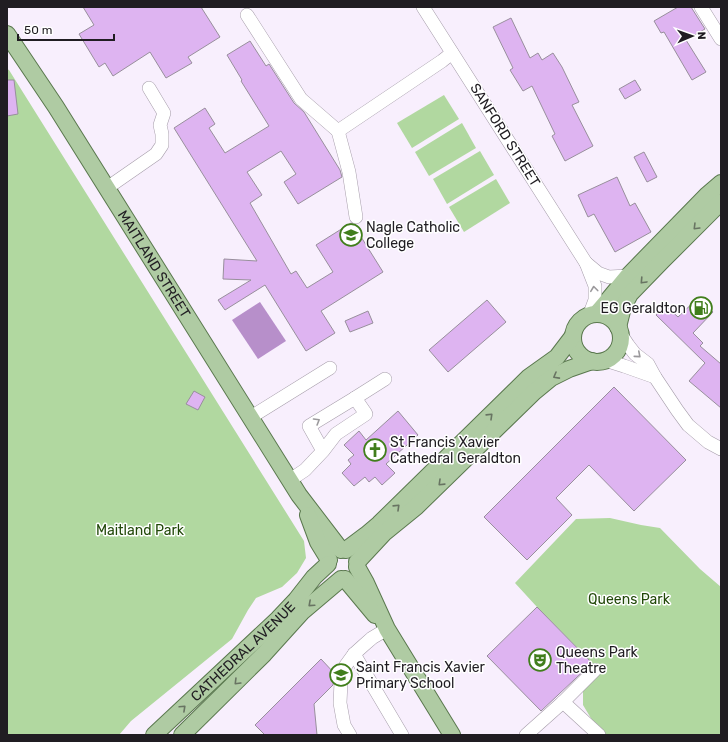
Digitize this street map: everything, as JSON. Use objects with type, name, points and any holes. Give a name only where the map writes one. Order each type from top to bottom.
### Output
[{"type":"main road","name":"MAITLAND STREET","points":[[7,34],[56,107],[299,495],[344,550]]},
{"type":"main road","points":[[592,315],[602,315],[614,321],[619,330],[621,340],[616,352],[611,357],[569,369],[551,378],[534,392],[416,507],[384,533],[357,564],[356,571],[353,575],[343,579],[336,578],[330,572],[328,562],[334,553],[344,550],[379,524],[529,377],[557,357],[573,336],[578,324],[583,319],[592,315],[607,302],[628,276],[707,195],[721,183]]},
{"type":"main road","points":[[619,330],[624,307],[630,294],[721,202]]},
{"type":"main road","points":[[573,336],[576,349],[580,355],[586,359],[599,361]]},
{"type":"main road","name":"MAITLAND STREET","points":[[299,495],[318,542],[328,562]]},
{"type":"main road","points":[[344,550],[353,554],[387,629],[452,735]]},
{"type":"main road","name":"CATHEDRAL AVENUE","points":[[154,735],[278,619],[328,562]]},
{"type":"main road","points":[[343,579],[387,629]]},
{"type":"main road","name":"CATHEDRAL AVENUE","points":[[182,735],[264,654],[302,612],[343,579]]},
{"type":"street","name":"SANFORD STREET","points":[[423,7],[586,263],[595,286],[595,300],[592,315]]},
{"type":"street","points":[[701,7],[721,39]]},
{"type":"street","points":[[247,15],[301,99],[338,131],[349,172],[356,218]]},
{"type":"street","points":[[338,131],[452,53]]},
{"type":"street","points":[[107,188],[156,154],[162,145],[160,125],[164,113],[149,88]]},
{"type":"street","name":"SANFORD STREET","points":[[586,263],[598,273],[609,277],[628,276]]},
{"type":"street","points":[[619,330],[635,354],[648,364],[655,378],[676,410],[688,425],[708,442],[721,449]]},
{"type":"street","points":[[599,361],[624,366],[655,378]]},
{"type":"street","points":[[251,417],[330,368]]},
{"type":"street","points":[[323,451],[309,426],[385,379]]},
{"type":"street","points":[[290,480],[305,470],[323,451],[336,434],[366,414],[355,398]]},
{"type":"street","points":[[350,735],[344,725],[340,703],[341,682],[346,665],[364,644],[387,629]]},
{"type":"street","points":[[354,654],[402,735]]},
{"type":"street","points":[[526,735],[563,702],[594,670]]},
{"type":"street","points":[[563,702],[599,735]]},
{"type":"green space","name":"Maitland Park","points":[[7,69],[304,541],[306,558],[297,573],[282,587],[256,598],[232,639],[131,721],[119,735],[7,735]]},
{"type":"green space","points":[[444,95],[459,119],[412,148],[397,123]]},
{"type":"green space","points":[[462,123],[476,148],[429,176],[415,152]]},
{"type":"green space","points":[[480,151],[494,175],[447,204],[433,179]]},
{"type":"green space","points":[[496,179],[510,203],[464,232],[449,207]]},
{"type":"green space","name":"Queens Park","points":[[610,518],[660,528],[700,569],[721,587],[721,735],[605,735],[595,725],[583,705],[583,691],[600,671],[515,583],[576,519]]},
{"type":"shaded area","points":[[260,302],[286,341],[258,359],[232,320]]},
{"type":"building","points":[[83,7],[201,7],[220,37],[188,57],[192,63],[166,78],[150,52],[113,76],[105,63],[99,67],[79,34],[94,25]]},
{"type":"building","points":[[678,7],[691,7],[705,29],[686,40],[706,72],[692,80],[664,32],[661,33],[654,21]]},
{"type":"building","points":[[511,18],[530,58],[538,53],[542,60],[553,53],[562,67],[579,102],[572,105],[593,146],[565,161],[552,136],[555,134],[532,86],[523,91],[510,70],[513,68],[493,27]]},
{"type":"building","points":[[250,41],[266,66],[269,64],[294,103],[304,112],[340,170],[342,177],[298,204],[284,182],[296,174],[281,151],[247,172],[262,195],[250,203],[291,274],[296,271],[307,288],[333,272],[316,245],[351,223],[383,272],[321,311],[335,333],[306,351],[265,285],[225,310],[218,300],[251,280],[223,279],[224,259],[257,261],[174,128],[205,108],[215,124],[209,128],[225,153],[269,126],[227,55]]},
{"type":"building","points":[[7,80],[14,80],[18,114],[7,116]]},
{"type":"building","points":[[635,80],[641,90],[625,99],[619,89]]},
{"type":"building","points":[[644,152],[657,177],[647,182],[634,157]]},
{"type":"building","points":[[617,177],[630,206],[635,203],[651,232],[615,252],[594,214],[588,217],[578,195]]},
{"type":"building","points":[[699,297],[713,312],[693,333],[703,343],[700,346],[721,364],[721,408],[689,381],[705,363],[656,315],[665,305],[678,317]]},
{"type":"building","points":[[487,300],[506,322],[448,372],[429,350]]},
{"type":"building","points":[[368,311],[373,323],[350,332],[345,321]]},
{"type":"building","points":[[614,387],[686,460],[634,511],[589,465],[556,498],[572,515],[527,560],[484,517]]},
{"type":"building","points":[[194,391],[205,397],[198,410],[186,404]]},
{"type":"building","name":"St Francis Xavier Cathedral Geraldton","points":[[398,411],[418,435],[386,464],[395,473],[382,485],[375,477],[369,482],[365,477],[354,486],[342,473],[351,464],[348,460],[354,455],[344,445],[359,431],[366,440]]},
{"type":"building","name":"Queens Park Theatre","points":[[537,607],[592,663],[541,711],[487,656]]},
{"type":"building","points":[[321,659],[335,674],[333,685],[314,704],[317,735],[265,735],[255,725]]},
{"type":"place","name":"Nagle Catholic College","points":[[351,235]]},
{"type":"place","name":"EG Geraldton","points":[[701,308]]},
{"type":"place","name":"St Francis Xavier Cathedral Geraldton","points":[[375,450]]},
{"type":"place","name":"Queens Park Theatre","points":[[540,660]]},
{"type":"place","name":"Saint Francis Xavier Primary School","points":[[341,675]]}]
